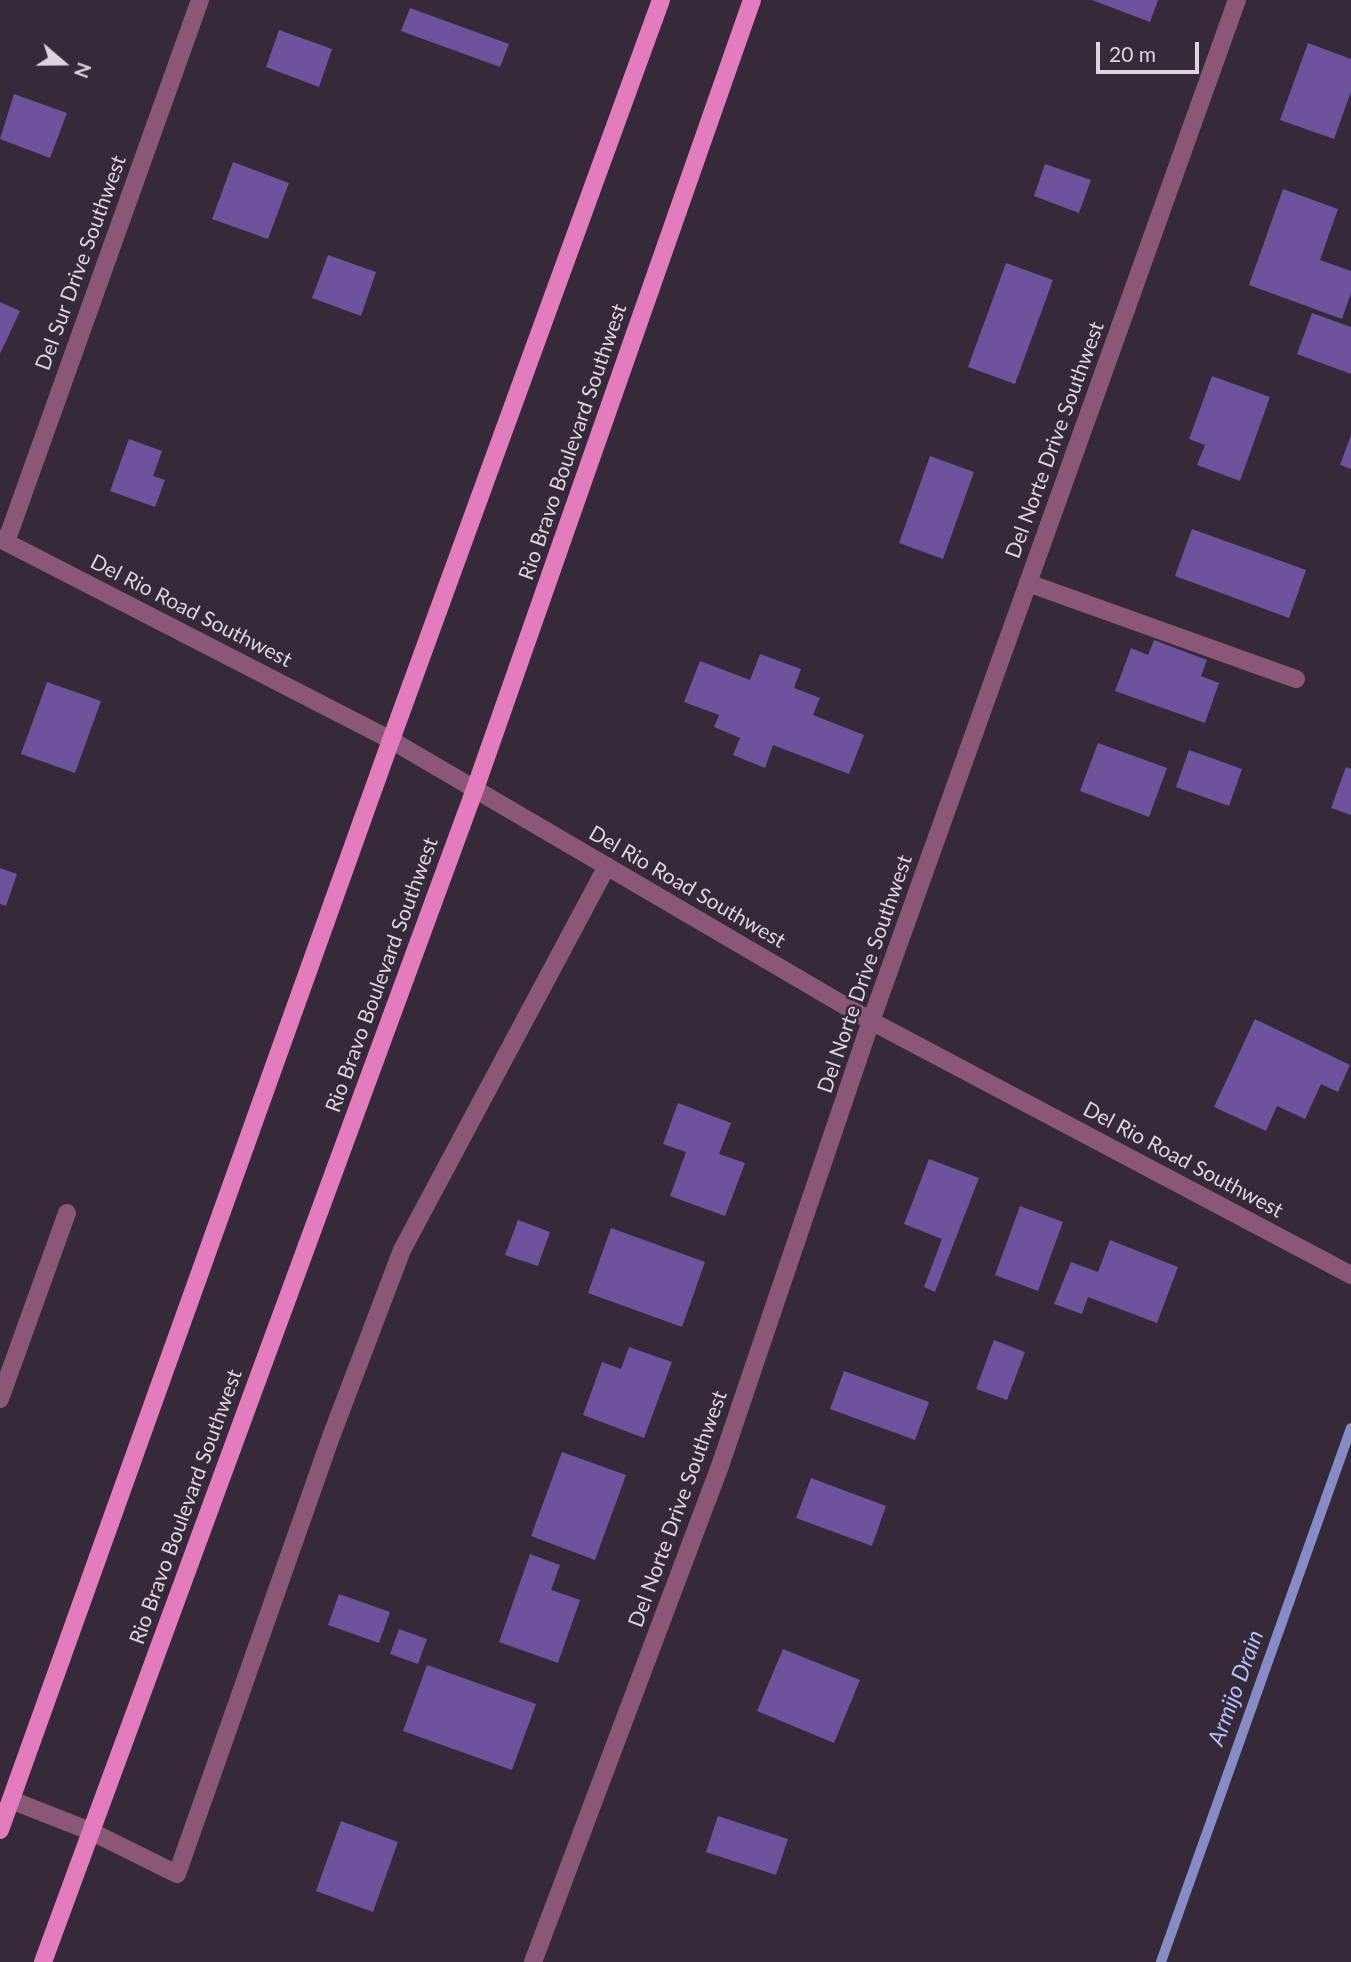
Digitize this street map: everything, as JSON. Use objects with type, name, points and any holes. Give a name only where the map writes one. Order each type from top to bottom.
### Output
[{"type":"main road","points":[[0,1830],[391,740],[661,0]]},
{"type":"main road","name":"Rio Bravo Boulevard Southwest","points":[[43,1962],[475,789],[752,0]]},
{"type":"street","name":"Del Sur Drive Southwest","points":[[3,540],[200,0]]},
{"type":"street","name":"Del Norte Drive Southwest","points":[[533,1962],[720,1466],[871,1021],[1237,0]]},
{"type":"street","name":"Del Rio Road Southwest","points":[[3,540],[391,740],[871,1021],[1351,1275]]},
{"type":"street","points":[[1028,583],[1296,679]]},
{"type":"street","points":[[10,1800],[90,1831],[177,1874],[332,1434],[402,1250],[607,866]]},
{"type":"street","points":[[0,1399],[67,1213]]},
{"type":"building","points":[[1092,0],[1158,0],[1150,22]]},
{"type":"building","points":[[410,8],[509,44],[500,67],[401,31]]},
{"type":"building","points":[[279,30],[332,49],[319,87],[266,67]]},
{"type":"building","points":[[1308,43],[1351,59],[1351,92],[1334,139],[1280,120]]},
{"type":"building","points":[[14,94],[67,113],[50,158],[0,139]]},
{"type":"building","points":[[233,162],[289,183],[268,239],[212,219]]},
{"type":"building","points":[[1045,164],[1091,180],[1079,213],[1034,196]]},
{"type":"building","points":[[1283,189],[1338,209],[1320,260],[1351,271],[1351,293],[1342,319],[1249,285]]},
{"type":"building","points":[[328,255],[376,272],[361,316],[312,298]]},
{"type":"building","points":[[1006,263],[1053,280],[1015,384],[968,367]]},
{"type":"building","points":[[0,302],[20,311],[0,354]]},
{"type":"building","points":[[1312,313],[1351,327],[1351,374],[1297,354]]},
{"type":"building","points":[[1212,376],[1270,397],[1240,481],[1197,465],[1205,445],[1189,439]]},
{"type":"building","points":[[1351,435],[1351,469],[1340,465]]},
{"type":"building","points":[[129,439],[162,451],[153,476],[165,480],[155,507],[110,491]]},
{"type":"building","points":[[930,456],[974,472],[943,559],[899,543]]},
{"type":"building","points":[[1192,529],[1306,570],[1289,618],[1175,576]]},
{"type":"building","points":[[1154,640],[1207,660],[1201,676],[1219,683],[1205,723],[1115,691],[1131,648],[1148,655]]},
{"type":"building","points":[[760,654],[801,669],[794,688],[820,698],[813,715],[864,735],[849,774],[773,745],[765,768],[733,755],[740,738],[714,727],[719,715],[684,702],[700,661],[750,680]]},
{"type":"building","points":[[47,682],[101,701],[75,773],[21,754]]},
{"type":"building","points":[[1098,743],[1167,768],[1149,817],[1080,791]]},
{"type":"building","points":[[1189,750],[1242,769],[1229,806],[1176,787]]},
{"type":"building","points":[[1346,767],[1351,769],[1351,815],[1331,808]]},
{"type":"building","points":[[0,868],[17,874],[6,906],[0,904]]},
{"type":"building","points":[[1255,1019],[1350,1065],[1338,1092],[1321,1084],[1305,1119],[1277,1106],[1266,1131],[1214,1107]]},
{"type":"building","points":[[678,1103],[731,1123],[719,1154],[745,1163],[725,1216],[670,1196],[686,1152],[663,1144]]},
{"type":"building","points":[[929,1159],[979,1178],[935,1292],[924,1287],[942,1239],[904,1224]]},
{"type":"building","points":[[1020,1206],[1063,1222],[1038,1291],[995,1275]]},
{"type":"building","points":[[518,1220],[550,1232],[538,1266],[505,1255]]},
{"type":"building","points":[[611,1228],[705,1262],[682,1327],[588,1293]]},
{"type":"building","points":[[1110,1240],[1178,1267],[1157,1323],[1088,1297],[1082,1314],[1054,1304],[1071,1262],[1098,1272]]},
{"type":"building","points":[[994,1340],[1025,1352],[1007,1400],[976,1389]]},
{"type":"building","points":[[629,1347],[672,1362],[644,1438],[583,1415],[602,1362],[621,1369]]},
{"type":"building","points":[[844,1371],[929,1402],[915,1440],[830,1409]]},
{"type":"building","points":[[562,1452],[626,1475],[595,1560],[531,1536]]},
{"type":"building","points":[[811,1478],[886,1506],[872,1546],[796,1518]]},
{"type":"building","points":[[530,1554],[560,1565],[551,1590],[580,1600],[558,1663],[499,1642]]},
{"type":"building","points":[[339,1594],[390,1612],[379,1643],[328,1625]]},
{"type":"building","points":[[399,1629],[427,1639],[418,1664],[390,1654]]},
{"type":"building","points":[[783,1649],[860,1680],[834,1743],[757,1711]]},
{"type":"building","points":[[427,1665],[536,1704],[512,1770],[403,1731]]},
{"type":"building","points":[[718,1816],[788,1839],[776,1875],[706,1852]]},
{"type":"building","points":[[341,1821],[398,1842],[373,1912],[316,1891]]},
{"type":"waterway","name":"Armijo Drain","points":[[1161,1962],[1351,1428]]}]
